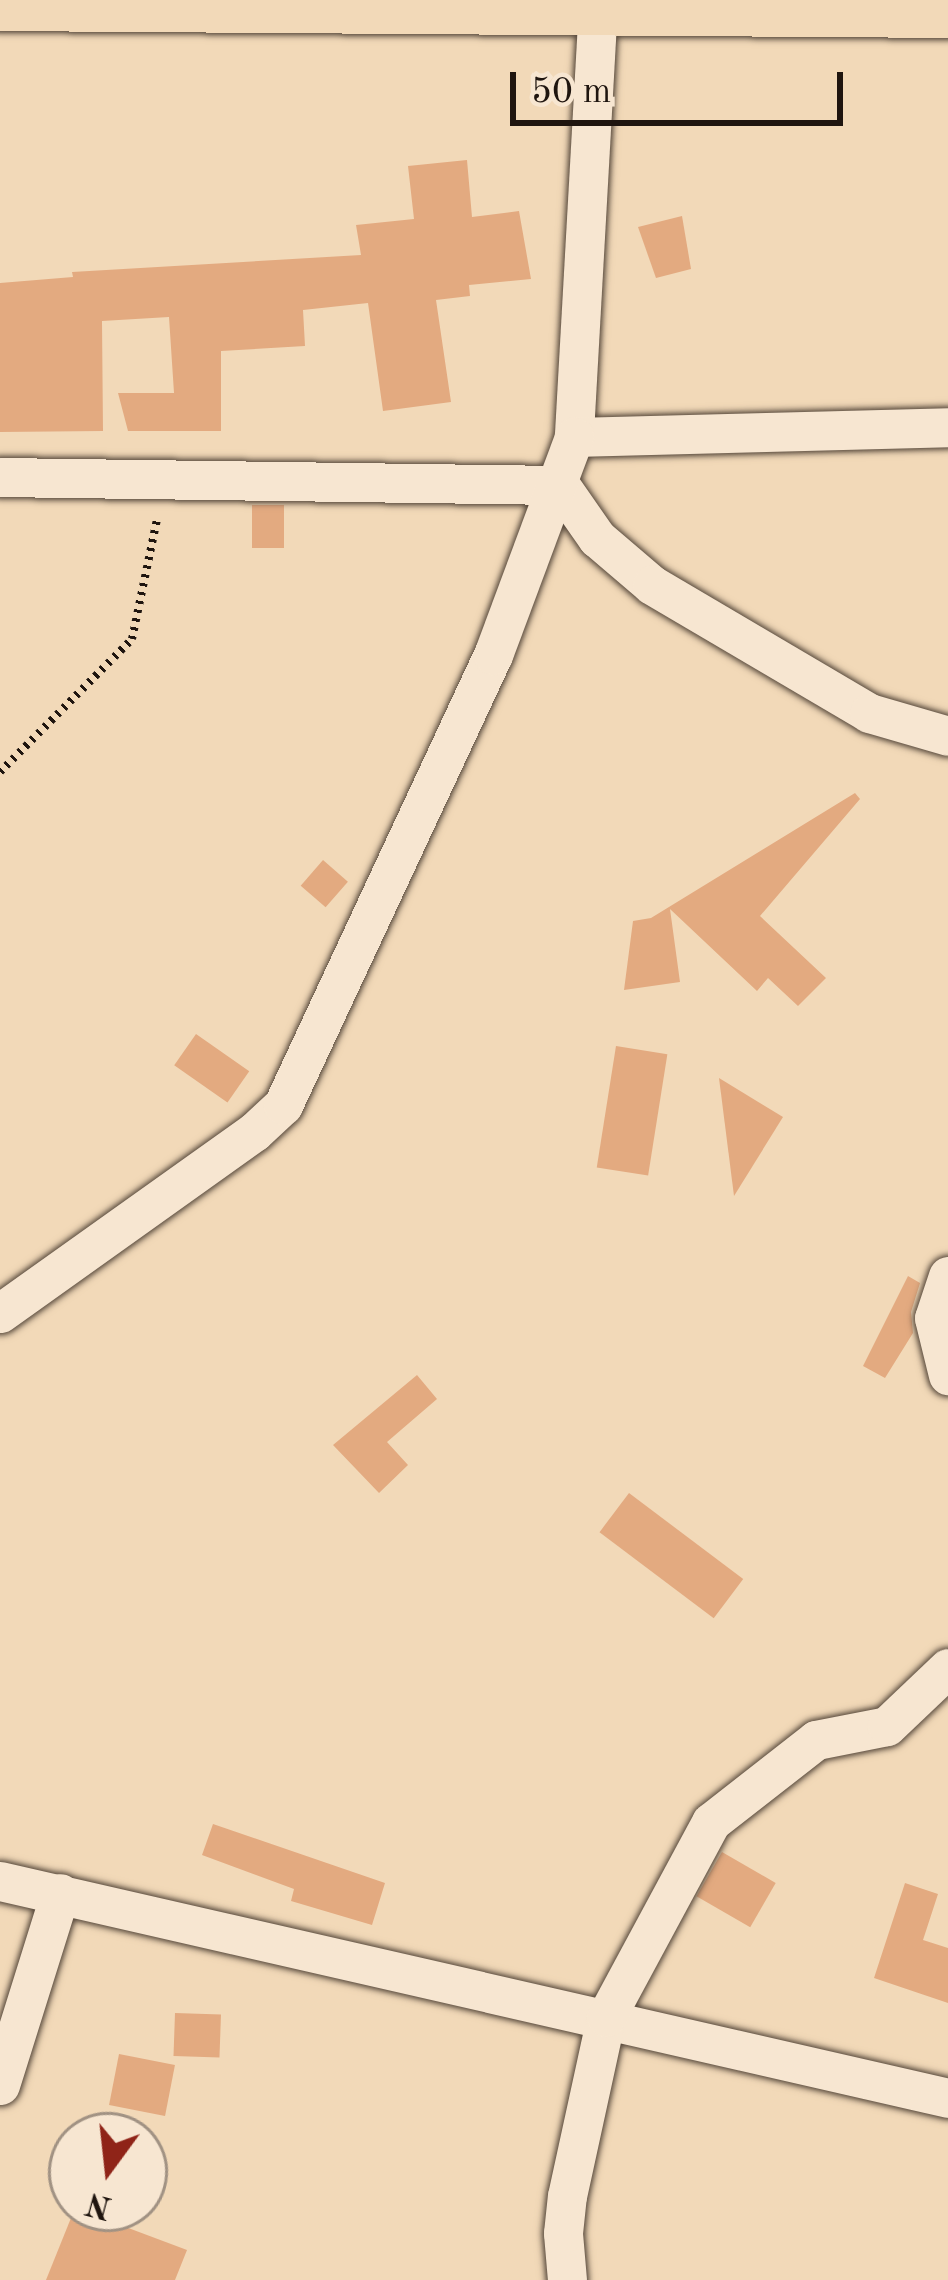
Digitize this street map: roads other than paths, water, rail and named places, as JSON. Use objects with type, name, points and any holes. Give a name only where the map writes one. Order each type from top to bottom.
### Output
[{"type":"main road","points":[[0,1],[912,5]]},
{"type":"street","points":[[0,1313],[254,1132],[284,1105],[483,676],[560,485],[574,436],[569,3]]},
{"type":"street","points":[[574,436],[948,427]]},
{"type":"street","points":[[0,477],[560,485]]},
{"type":"street","points":[[560,485],[597,538],[652,584],[782,667],[869,713],[948,736]]},
{"type":"street","points":[[948,1276],[934,1318],[948,1376]]},
{"type":"street","points":[[567,2280],[562,2233],[606,2018],[711,1822],[816,1740],[887,1726],[948,1668]]},
{"type":"street","points":[[0,1881],[948,2098]]},
{"type":"street","points":[[0,2085],[60,1893]]}]
